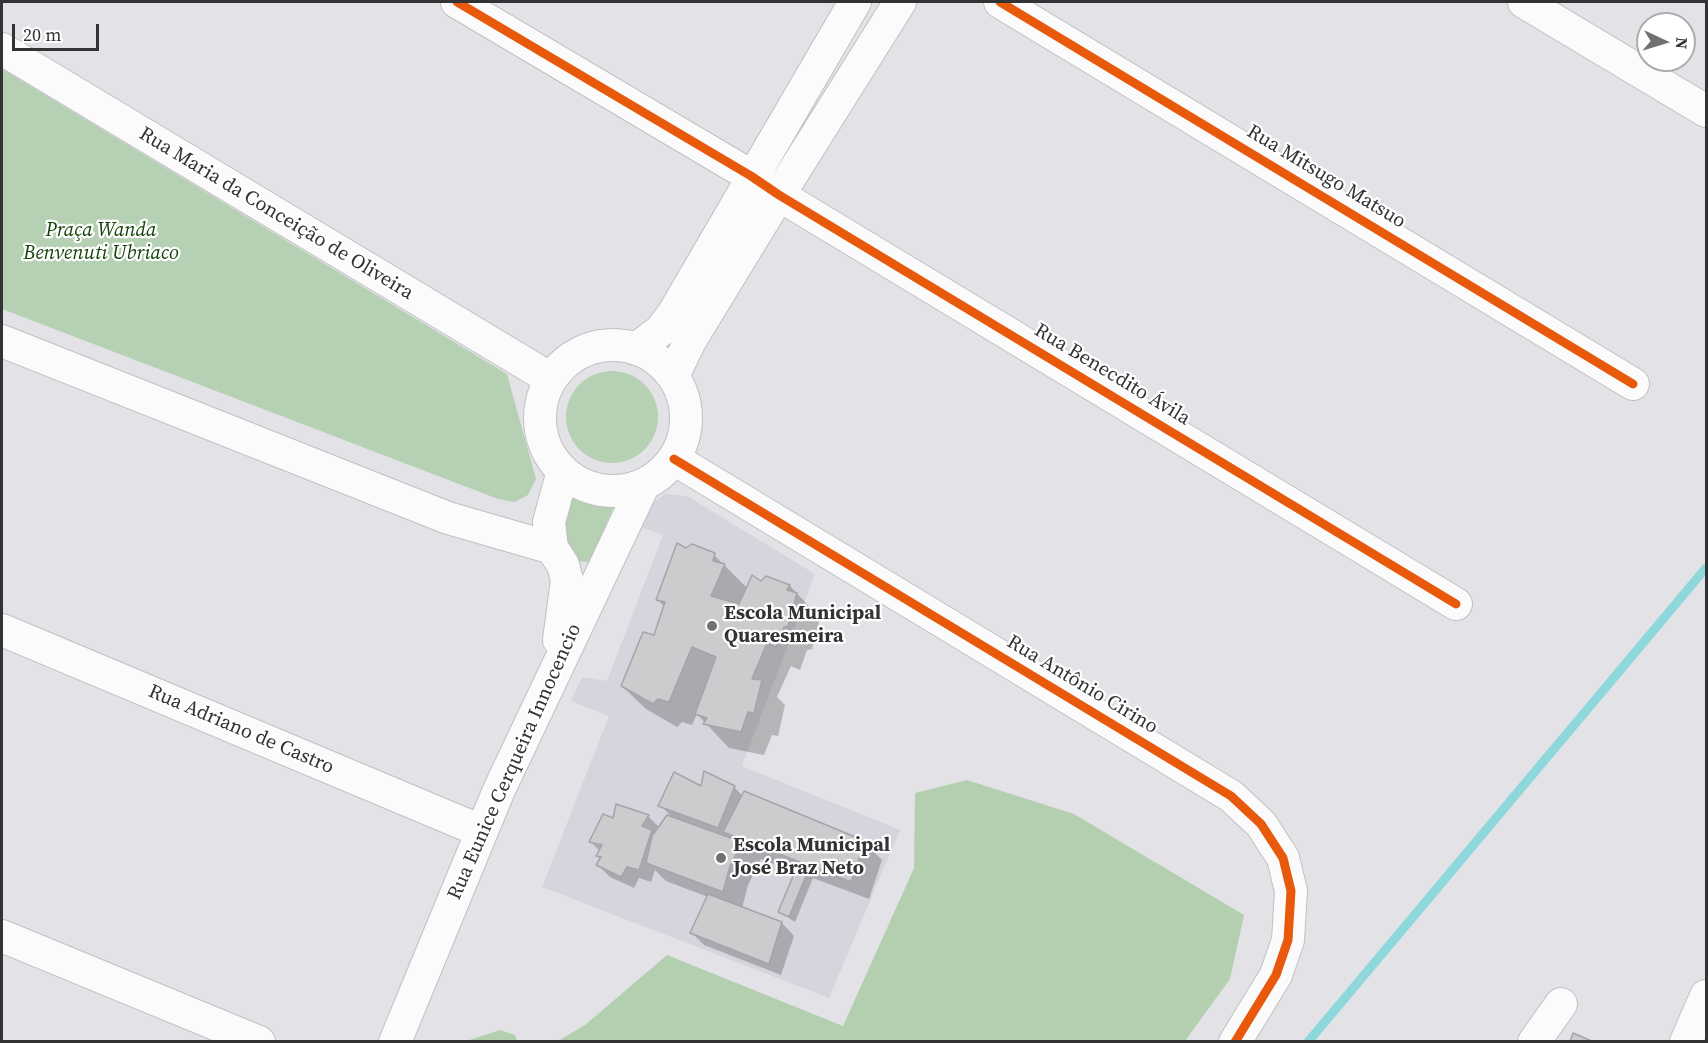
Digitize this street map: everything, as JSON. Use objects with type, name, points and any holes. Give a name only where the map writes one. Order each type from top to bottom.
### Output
[{"type":"street","name":"Rua Benecdito Ávila","points":[[457,2],[752,176],[779,195],[1456,604]]},
{"type":"street","points":[[636,349],[660,331],[673,314],[855,2]]},
{"type":"street","points":[[673,376],[690,341],[900,2]]},
{"type":"street","name":"Rua Mitsugo Matsuo","points":[[1000,2],[1633,384]]},
{"type":"street","points":[[1524,2],[1707,111]]},
{"type":"street","name":"Rua Maria da Conceição de Oliveira","points":[[2,49],[551,379]]},
{"type":"street","points":[[2,342],[448,518],[552,548]]},
{"type":"street","name":"Rua Eunice Cerqueira Innocencio","points":[[610,345],[636,349],[662,363],[673,376],[683,395],[687,417],[684,439],[674,459],[661,474],[643,486],[600,491],[577,483],[563,471],[545,447],[540,424],[542,401],[551,379],[566,362],[587,350],[610,345]]},
{"type":"street","name":"Rua Antônio Cirino","points":[[674,459],[1231,796],[1262,824],[1283,858],[1291,891],[1288,940],[1276,975],[1235,1041]]},
{"type":"street","points":[[556,668],[567,580],[563,565],[552,548],[549,522],[563,471]]},
{"type":"street","name":"Rua Eunice Cerqueira Innocencio","points":[[395,1041],[481,831],[643,486]]},
{"type":"street","name":"Rua Adriano de Castro","points":[[2,630],[481,831]]},
{"type":"street","points":[[2,936],[259,1041]]},
{"type":"street","points":[[1686,1041],[1707,996]]},
{"type":"street","points":[[1534,1041],[1561,1004]]},
{"type":"shaded area","name":"Escola Municipal José Braz Neto","points":[[665,494],[687,496],[815,574],[742,766],[900,830],[829,998],[542,887],[609,716],[571,701],[582,677],[607,681],[663,535],[641,527],[653,503]]},
{"type":"green space","name":"Praça Wanda Benvenuti Ubriaco","points":[[2,69],[507,374],[536,479],[528,495],[514,502],[498,499],[2,309]]},
{"type":"green space","points":[[612,371],[629,375],[644,385],[654,400],[658,417],[654,434],[644,449],[629,459],[612,463],[595,459],[580,449],[570,434],[566,417],[570,400],[580,385],[595,375]]},
{"type":"green space","points":[[572,489],[606,497],[619,494],[590,562],[574,561],[561,538]]},
{"type":"green space","points":[[967,780],[1074,814],[1244,915],[1230,979],[1185,1041],[558,1041],[585,1025],[667,955],[843,1026],[914,868],[915,793]]},
{"type":"green space","points":[[500,1030],[515,1035],[517,1041],[466,1041]]},
{"type":"building","points":[[677,543],[686,548],[692,544],[715,553],[713,561],[725,564],[711,596],[739,604],[752,575],[761,581],[766,576],[790,585],[787,590],[797,593],[788,626],[784,627],[776,647],[767,643],[752,679],[762,680],[754,713],[748,712],[741,732],[703,724],[707,718],[695,714],[716,657],[692,647],[669,702],[658,699],[653,704],[621,686],[643,632],[654,635],[665,602],[656,600]]},
{"type":"building","points":[[704,771],[735,786],[718,828],[658,806],[674,772],[701,786]]},
{"type":"building","points":[[744,791],[865,841],[851,882],[723,832]]},
{"type":"building","points":[[616,804],[649,815],[642,826],[652,830],[639,870],[627,867],[621,877],[596,865],[601,857],[596,856],[602,845],[589,842],[603,814],[613,818]]},
{"type":"building","points":[[667,815],[742,842],[730,866],[723,892],[646,863],[652,836]]},
{"type":"building","points":[[799,862],[808,871],[789,917],[778,912]]},
{"type":"building","points":[[708,894],[782,922],[769,964],[690,933]]},
{"type":"building","points":[[1573,1033],[1594,1042],[1570,1042]]},
{"type":"waterway","points":[[1308,1042],[1706,568]]},
{"type":"cycle path","points":[[457,2],[751,176],[1456,604]]},
{"type":"cycle path","points":[[1000,2],[1633,384]]},
{"type":"cycle path","points":[[674,459],[1231,796],[1261,824],[1283,858],[1291,891],[1288,940],[1276,975],[1235,1042]]},
{"type":"place","name":"Escola Municipal Quaresmeira","points":[[712,626]]},
{"type":"place","name":"Escola Municipal José Braz Neto","points":[[721,858]]}]
